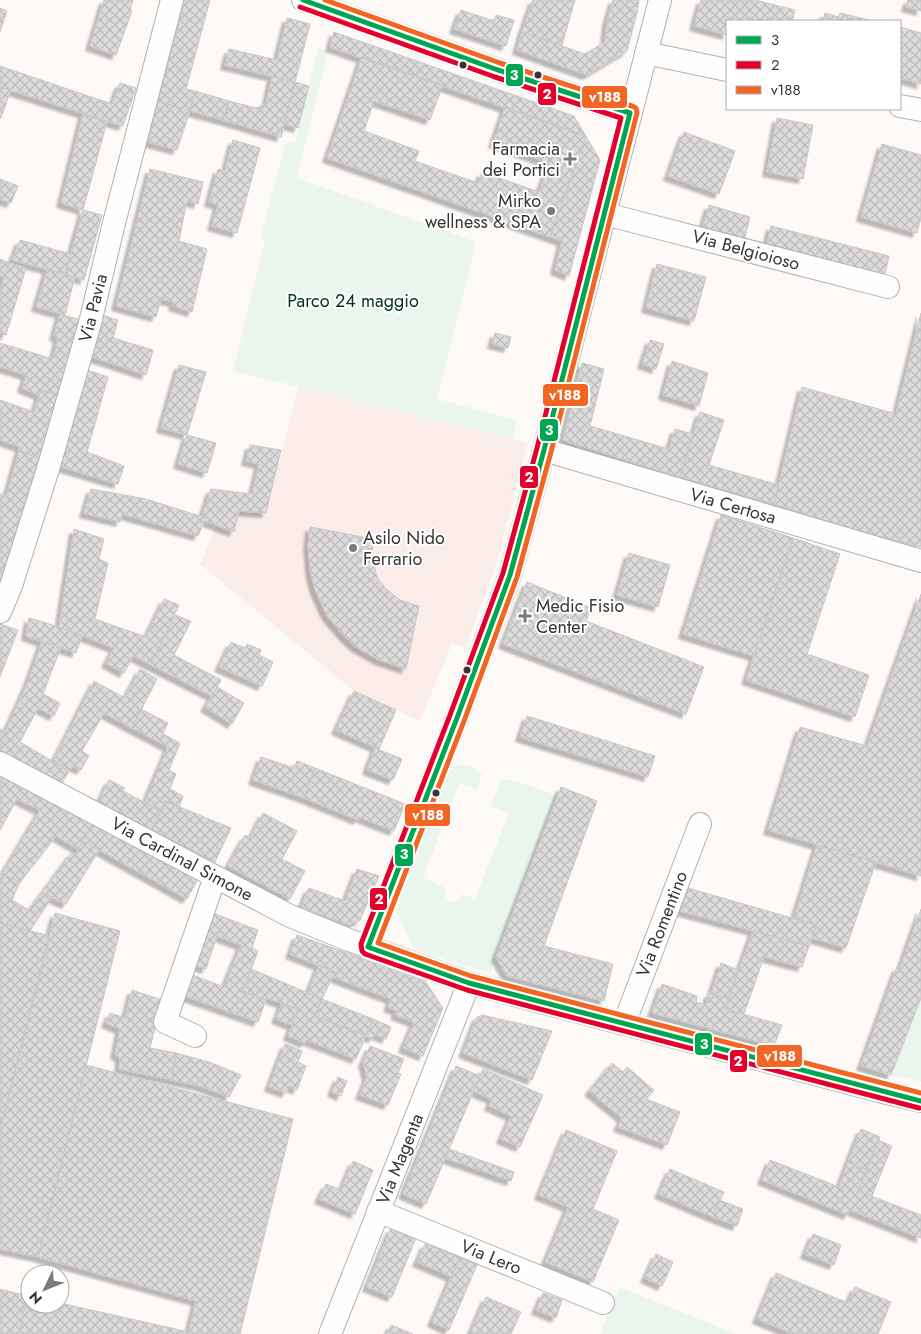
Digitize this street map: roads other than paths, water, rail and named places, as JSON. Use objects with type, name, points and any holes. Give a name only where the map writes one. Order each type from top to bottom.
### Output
[{"type":"street","name":"Via Pavia","points":[[0,612],[48,469],[88,331],[172,0]]},
{"type":"street","points":[[303,0],[498,70],[630,113]]},
{"type":"street","points":[[368,947],[458,718],[510,575],[660,0]]},
{"type":"street","points":[[646,53],[726,70]]},
{"type":"street","points":[[901,106],[921,110]]},
{"type":"street","name":"Via Belgioioso","points":[[604,214],[888,287]]},
{"type":"street","name":"Via Certosa","points":[[544,450],[921,561]]},
{"type":"street","name":"Via Cardinal Simone","points":[[0,763],[290,916],[368,947],[469,983],[921,1101]]},
{"type":"street","name":"Via Romentino","points":[[624,1024],[700,824]]},
{"type":"street","points":[[195,1036],[165,1022],[215,877]]},
{"type":"street","name":"Via Magenta","points":[[330,1334],[469,983]]},
{"type":"street","name":"Via Lero","points":[[378,1212],[603,1303]]},
{"type":"place","name":"Farmacia dei Portici","points":[[570,159]]},
{"type":"place","name":"Mirko wellness & SPA","points":[[551,211]]},
{"type":"place","name":"Asilo Nido Ferrario","points":[[353,548]]},
{"type":"place","name":"Medic Fisio Center","points":[[525,616]]},
{"type":"park label","name":"Parco 24 maggio","points":[[353,301]]}]
